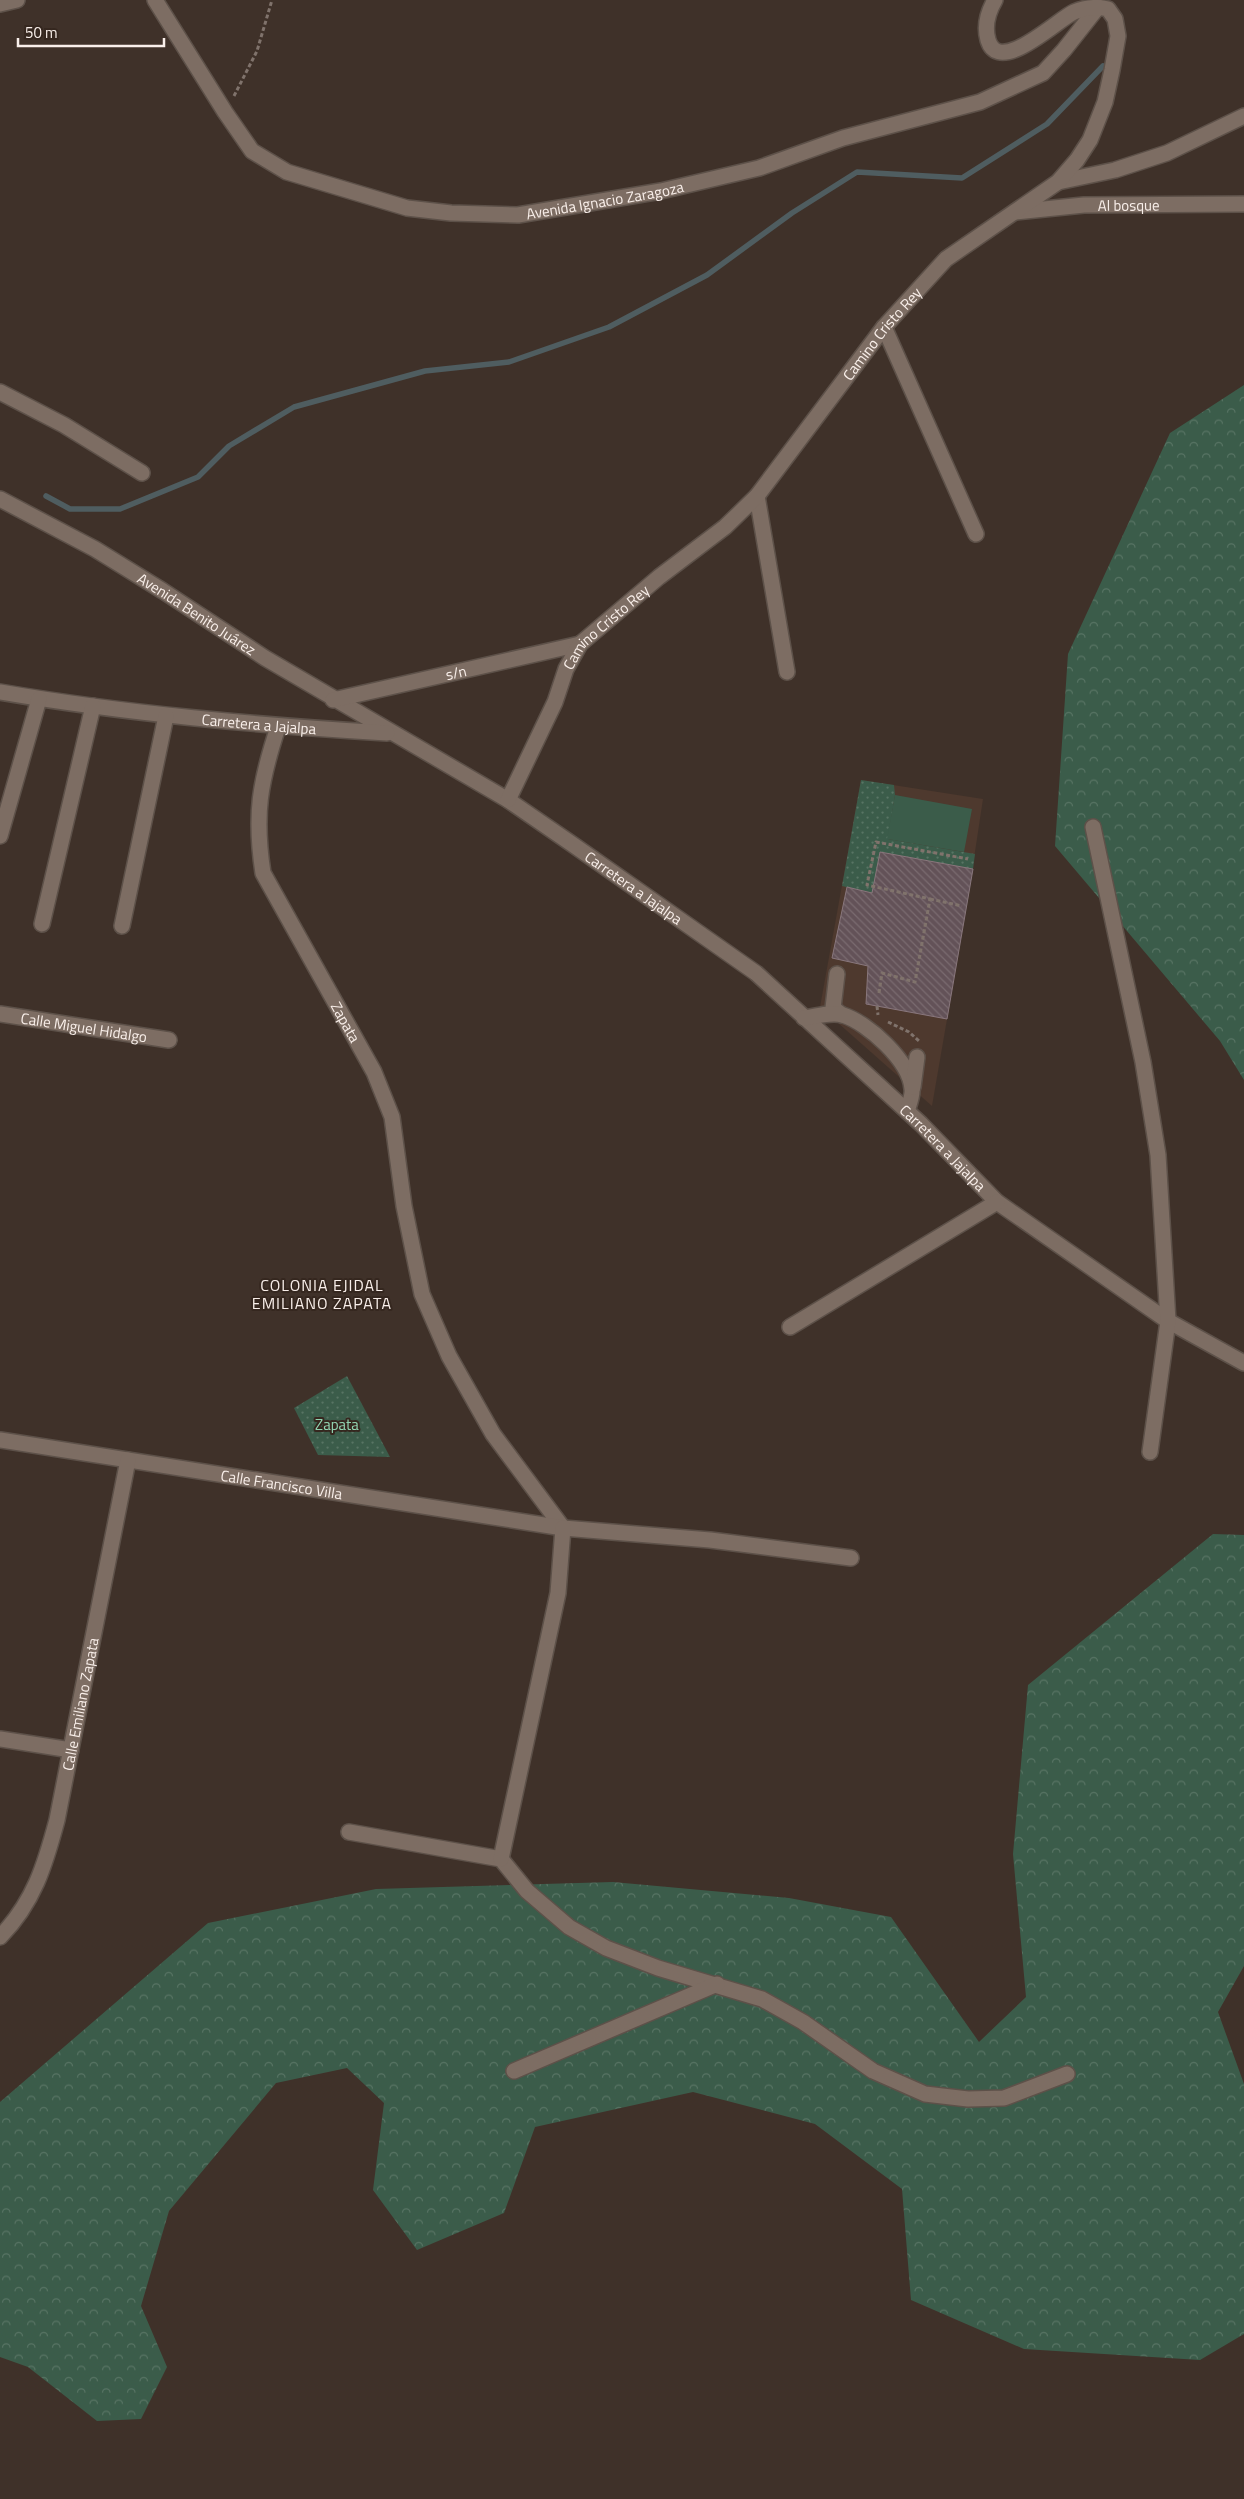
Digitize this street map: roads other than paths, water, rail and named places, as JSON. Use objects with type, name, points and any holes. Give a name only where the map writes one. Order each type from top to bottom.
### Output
[{"type":"street","points":[[0,4],[17,0]]},
{"type":"street","name":"Avenida Ignacio Zaragoza","points":[[155,0],[225,112],[252,151],[288,172],[407,208],[518,215],[662,191],[759,168],[842,138],[980,102],[1043,73],[1098,7]]},
{"type":"street","points":[[995,0],[987,20],[986,32],[989,44],[996,51],[1007,53],[1020,49],[1072,13],[1084,8],[1098,7]]},
{"type":"street","name":"Camino Cristo Rey","points":[[508,800],[549,716],[566,669],[580,644],[659,577],[725,527],[757,496],[884,326],[946,258],[1058,182],[1090,140],[1105,102],[1118,36],[1114,19],[1108,9],[1098,7]]},
{"type":"street","points":[[1058,182],[1114,170],[1167,153],[1244,116]]},
{"type":"street","name":"Al bosque","points":[[1014,212],[1084,205],[1244,204]]},
{"type":"street","points":[[884,326],[976,534]]},
{"type":"street","points":[[0,392],[64,425],[142,473]]},
{"type":"street","points":[[757,496],[787,672]]},
{"type":"street","name":"Avenida Benito Juárez","points":[[0,499],[95,549],[333,700],[391,733]]},
{"type":"street","name":"s/n","points":[[333,700],[580,644]]},
{"type":"street","name":"Carretera a Jajalpa","points":[[0,692],[166,716],[278,727],[391,733],[508,800],[756,973],[907,1111],[997,1202],[1165,1318],[1244,1363]]},
{"type":"street","points":[[0,836],[39,699]]},
{"type":"street","points":[[42,924],[93,706]]},
{"type":"street","points":[[122,926],[166,716]]},
{"type":"street","name":"Zapata","points":[[278,727],[266,765],[258,808],[258,844],[262,873],[365,1055],[392,1117],[404,1206],[422,1294],[449,1356],[493,1434],[564,1528]]},
{"type":"street","points":[[1093,827],[1144,1062],[1156,1146],[1165,1318],[1150,1452]]},
{"type":"street","points":[[837,974],[833,1008],[842,1015],[868,1028],[886,1044],[905,1068],[913,1089]]},
{"type":"street","name":"Calle Miguel Hidalgo","points":[[0,1014],[169,1040]]},
{"type":"street","points":[[804,1018],[828,1014],[842,1015]]},
{"type":"street","points":[[907,1111],[913,1089],[917,1057]]},
{"type":"street","points":[[790,1327],[997,1202]]},
{"type":"street","name":"Calle Francisco Villa","points":[[0,1440],[564,1528],[710,1540],[851,1558]]},
{"type":"street","name":"Calle Emiliano Zapata","points":[[0,1937],[29,1900],[43,1871],[57,1820],[128,1460]]},
{"type":"street","points":[[501,1859],[558,1593],[564,1528]]},
{"type":"street","points":[[0,1739],[71,1750]]},
{"type":"street","points":[[349,1832],[501,1859],[527,1891],[569,1927],[606,1948],[640,1961],[762,1999],[804,2022],[873,2071],[925,2094],[968,2098],[1004,2098],[1067,2074]]},
{"type":"street","points":[[514,2071],[716,1984]]},
{"type":"waterway","points":[[46,496],[70,509],[120,509],[198,477],[229,446],[294,407],[425,371],[509,362],[609,327],[707,275],[792,213],[857,172],[962,178],[1047,124],[1103,66]]},
{"type":"district","name":"COLONIA EJIDAL EMILIANO ZAPATA","points":[[322,1294]]}]
